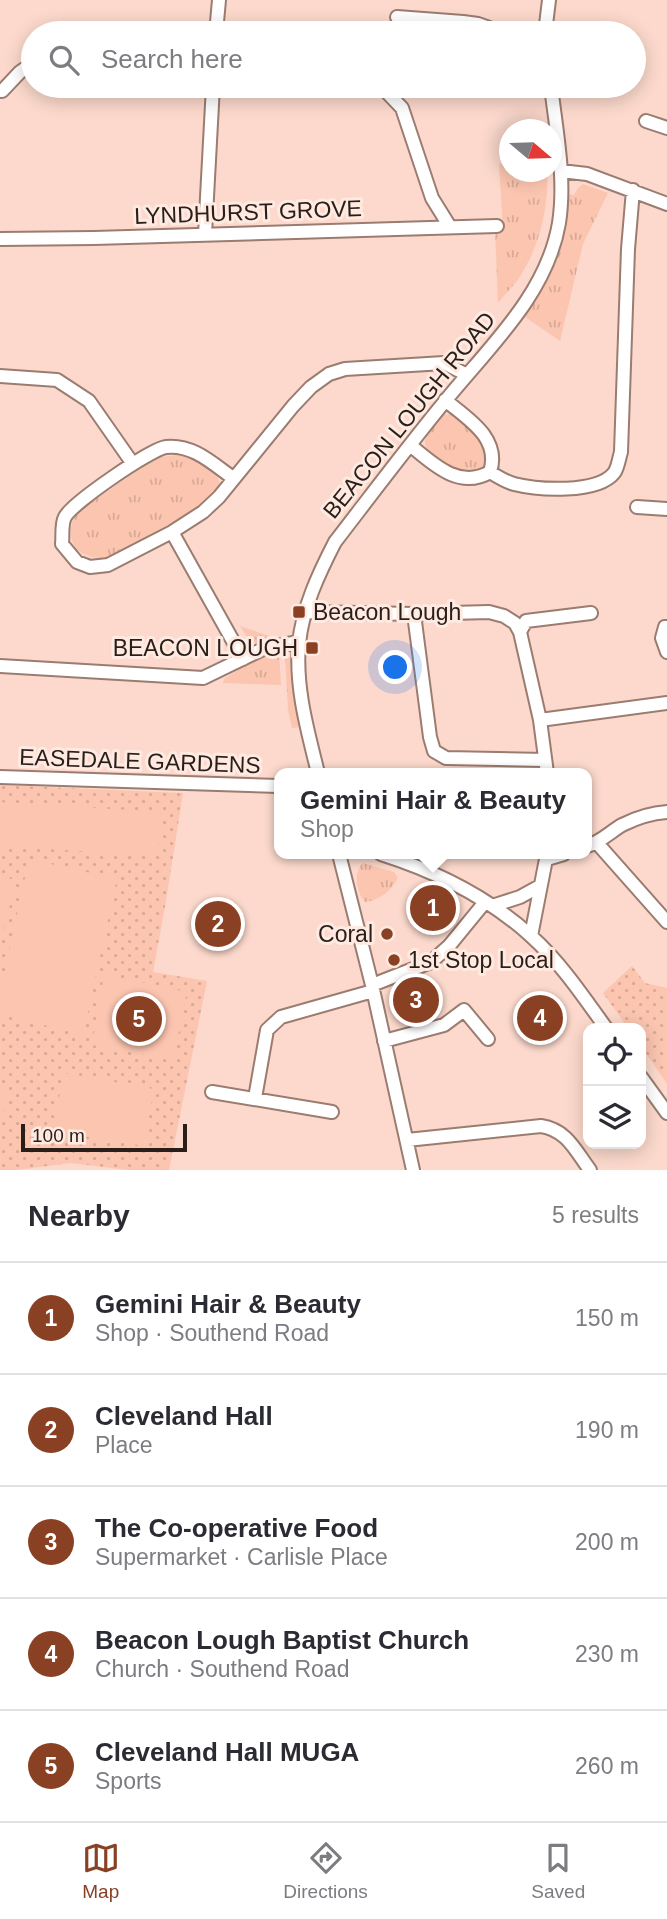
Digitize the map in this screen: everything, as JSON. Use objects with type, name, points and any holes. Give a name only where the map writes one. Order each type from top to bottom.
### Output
[{"type":"street","points":[[217,21],[219,0]]},
{"type":"street","points":[[546,21],[549,0]]},
{"type":"street","points":[[397,17],[450,21]]},
{"type":"street","points":[[2,91],[21,71]]},
{"type":"street","points":[[205,234],[212,98]]},
{"type":"street","points":[[392,98],[402,108],[432,198],[450,227]]},
{"type":"street","name":"BEACON LOUGH ROAD","points":[[552,98],[555,119]]},
{"type":"street","points":[[646,121],[667,128]]},
{"type":"street","points":[[562,171],[587,174],[667,204]]},
{"type":"street","name":"BEACON LOUGH ROAD","points":[[317,768],[300,689],[299,642],[306,612],[324,562],[335,542],[410,445],[527,300],[548,262],[559,221],[561,182]]},
{"type":"street","points":[[410,445],[451,475],[472,479],[490,472],[512,484],[537,488],[568,488],[601,483],[615,472],[621,452],[628,249],[633,190]]},
{"type":"street","name":"LYNDHURST GROVE","points":[[0,239],[497,226]]},
{"type":"street","points":[[233,478],[192,449],[165,447],[133,464],[76,504],[63,518],[62,544],[76,562],[90,567],[108,565],[172,532],[203,512],[219,497],[293,406],[329,374],[345,369],[444,362],[467,375]]},
{"type":"street","points":[[0,376],[57,380],[68,387],[89,401],[133,464]]},
{"type":"street","points":[[445,400],[486,437],[493,463],[490,472]]},
{"type":"street","points":[[637,507],[667,509]]},
{"type":"street","points":[[172,532],[243,659]]},
{"type":"street","points":[[306,612],[489,612],[504,616],[515,623],[520,632],[540,720],[546,767],[446,758],[434,751],[414,614]]},
{"type":"street","points":[[520,632],[526,621],[591,613]]},
{"type":"street","points":[[667,627],[662,638],[667,652]]},
{"type":"street","points":[[0,666],[203,678],[265,649],[299,642]]},
{"type":"street","points":[[540,720],[667,704]]},
{"type":"street","name":"EASEDALE GARDENS","points":[[0,777],[274,786]]},
{"type":"street","points":[[667,812],[654,813],[621,826],[592,845],[667,922]]},
{"type":"street","points":[[340,859],[414,1170]]},
{"type":"street","points":[[398,859],[439,875],[489,904],[531,936],[565,972],[602,1023]]},
{"type":"street","points":[[531,936],[546,859]]},
{"type":"street","points":[[254,1098],[267,1030],[281,1017],[373,988],[431,962],[489,904],[520,897],[540,886]]},
{"type":"street","points":[[384,1041],[444,1025],[464,1010],[488,1039]]},
{"type":"street","points":[[646,1084],[667,1113]]},
{"type":"street","points":[[212,1092],[332,1112]]},
{"type":"street","points":[[407,1140],[541,1126],[562,1133],[590,1170]]},
{"type":"green space","points":[[500,182],[547,182],[542,224],[528,262],[517,281],[498,303],[495,230],[503,229]]},
{"type":"green space","points":[[583,184],[608,193],[583,244],[560,341],[525,317],[546,282],[559,253],[568,194],[574,195]]},
{"type":"green space","points":[[453,414],[475,433],[485,448],[487,456],[479,473],[450,468],[437,460],[427,449],[426,438],[431,429],[443,415]]},
{"type":"green space","points":[[176,455],[196,460],[209,467],[218,477],[220,484],[214,494],[200,507],[108,558],[83,554],[74,546],[71,533],[77,512],[149,463],[161,457]]},
{"type":"green space","points":[[240,626],[281,640],[260,646],[249,640]]},
{"type":"green space","points":[[279,651],[281,685],[223,683],[224,679],[264,654]]},
{"type":"green space","points":[[285,657],[293,662],[301,727],[292,728],[288,710]]},
{"type":"green space","points":[[0,785],[183,793],[153,972],[207,981],[169,1170],[128,1170],[71,1163],[0,1170]]},
{"type":"green space","points":[[0,802],[161,812],[158,856],[0,846]]},
{"type":"green space","points":[[29,859],[117,879],[83,1035],[0,1014],[0,993]]},
{"type":"green space","points":[[363,863],[394,872],[398,878],[384,894],[365,902],[359,893],[357,882],[358,871]]},
{"type":"green space","points":[[0,876],[16,880],[0,947]]},
{"type":"green space","points":[[632,966],[645,983],[667,988],[667,1084],[646,1053],[646,1023],[624,1023],[603,993]]},
{"type":"green space","points":[[104,974],[187,992],[173,1060],[92,1045]]},
{"type":"green space","points":[[64,1073],[154,1089],[144,1146],[52,1131]]},
{"type":"green space","points":[[0,1084],[9,1086],[0,1136]]},
{"type":"place","name":"Beacon Lough","points":[[299,612]]},
{"type":"place","name":"BEACON LOUGH","points":[[312,648]]},
{"type":"place","name":"Gemini Hair & Beauty","points":[[433,908]]},
{"type":"place","name":"Cleveland Hall","points":[[218,924]]},
{"type":"place","name":"Coral","points":[[387,934]]},
{"type":"place","name":"1st Stop Local","points":[[394,960]]},
{"type":"place","name":"The Co-operative Food","points":[[416,1000]]},
{"type":"place","name":"Beacon Lough Baptist Church","points":[[540,1018]]},
{"type":"place","name":"Cleveland Hall MUGA","points":[[139,1019]]}]
